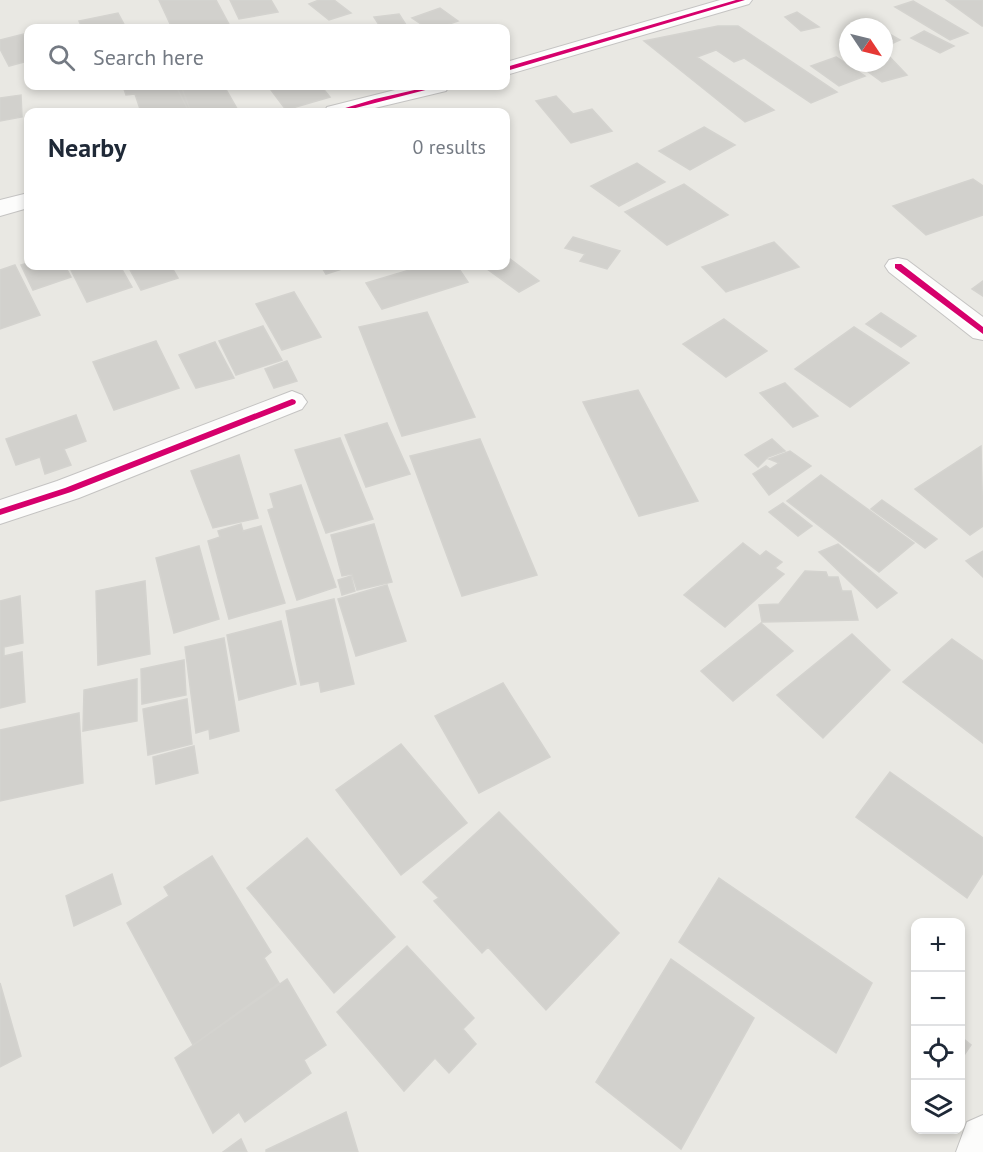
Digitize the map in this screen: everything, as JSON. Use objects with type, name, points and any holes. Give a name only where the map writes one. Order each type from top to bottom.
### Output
[{"type":"street","points":[[510,68],[734,1]]},
{"type":"street","points":[[349,108],[421,90]]},
{"type":"street","points":[[0,208],[24,202]]},
{"type":"street","points":[[898,266],[983,331]]},
{"type":"street","points":[[0,512],[68,490],[292,402]]},
{"type":"street","points":[[979,1152],[983,1138]]},
{"type":"building","points":[[159,0],[216,0],[229,24],[170,24]]},
{"type":"building","points":[[230,0],[271,0],[278,12],[239,19]]},
{"type":"building","points":[[319,0],[334,0],[351,13],[329,20],[309,4]]},
{"type":"building","points":[[946,0],[983,0],[983,26],[982,26]]},
{"type":"building","points":[[913,1],[968,33],[950,40],[895,7]]},
{"type":"building","points":[[440,8],[458,21],[449,24],[421,24],[412,18]]},
{"type":"building","points":[[797,12],[819,27],[801,31],[785,17]]},
{"type":"building","points":[[118,13],[124,24],[80,24],[79,21]]},
{"type":"building","points":[[399,14],[405,24],[378,24],[374,17]]},
{"type":"building","points":[[718,26],[738,26],[837,92],[811,103],[744,58],[734,62],[716,50],[697,57],[774,110],[745,122],[644,41]]},
{"type":"building","points":[[924,31],[954,46],[940,53],[911,38]]},
{"type":"building","points":[[24,34],[24,62],[9,66],[0,49],[0,40]]},
{"type":"building","points":[[893,36],[900,40],[893,43]]},
{"type":"building","points":[[836,57],[839,59],[839,72],[859,72],[865,76],[839,86],[811,66]]},
{"type":"building","points":[[893,60],[907,75],[882,82],[868,72],[893,72]]},
{"type":"building","points":[[124,90],[183,90],[189,108],[140,108],[135,94],[126,95]]},
{"type":"building","points":[[178,90],[226,90],[237,108],[187,108]]},
{"type":"building","points":[[271,90],[324,90],[330,97],[293,108],[284,108]]},
{"type":"building","points":[[21,95],[22,117],[0,121],[0,98]]},
{"type":"building","points":[[556,96],[573,114],[592,109],[612,131],[571,143],[536,101]]},
{"type":"building","points":[[704,127],[735,145],[690,170],[659,151]]},
{"type":"building","points":[[637,163],[665,182],[619,206],[591,186]]},
{"type":"building","points":[[973,179],[983,186],[983,215],[926,235],[893,206]]},
{"type":"building","points":[[684,184],[728,215],[667,245],[625,212]]},
{"type":"building","points":[[573,237],[620,251],[607,269],[580,261],[585,254],[565,248]]},
{"type":"building","points":[[774,242],[799,267],[726,292],[702,267]]},
{"type":"building","points":[[510,259],[539,281],[519,292],[489,270],[510,270]]},
{"type":"building","points":[[24,264],[24,270],[67,270],[71,277],[33,290],[21,265]]},
{"type":"building","points":[[15,265],[40,315],[0,329],[0,270]]},
{"type":"building","points":[[71,270],[122,270],[132,287],[87,302]]},
{"type":"building","points":[[130,270],[173,270],[178,278],[141,290]]},
{"type":"building","points":[[324,270],[338,270],[326,274]]},
{"type":"building","points":[[410,270],[460,270],[468,282],[382,309],[366,283]]},
{"type":"building","points":[[983,281],[983,296],[972,289]]},
{"type":"building","points":[[294,292],[321,337],[282,350],[256,304]]},
{"type":"building","points":[[427,312],[475,417],[402,436],[359,327]]},
{"type":"building","points":[[881,313],[916,336],[901,347],[866,324]]},
{"type":"building","points":[[724,319],[767,351],[726,377],[683,344]]},
{"type":"building","points":[[263,326],[282,360],[236,375],[219,341]]},
{"type":"building","points":[[854,327],[909,363],[850,407],[795,369]]},
{"type":"building","points":[[156,341],[179,388],[114,410],[93,362]]},
{"type":"building","points":[[215,342],[234,378],[196,388],[179,355]]},
{"type":"building","points":[[287,361],[297,381],[274,388],[265,369]]},
{"type":"building","points":[[785,383],[818,416],[793,427],[760,393]]},
{"type":"building","points":[[638,390],[698,501],[639,516],[583,402]]},
{"type":"building","points":[[76,415],[86,441],[64,449],[71,465],[45,474],[40,457],[16,465],[6,439]]},
{"type":"building","points":[[387,423],[410,474],[366,487],[345,435]]},
{"type":"building","points":[[340,438],[373,519],[326,533],[295,450]]},
{"type":"building","points":[[480,439],[537,575],[462,596],[410,456]]},
{"type":"building","points":[[772,439],[785,451],[768,457],[758,467],[745,455]]},
{"type":"building","points":[[981,446],[983,526],[970,535],[915,489]]},
{"type":"building","points":[[790,451],[811,466],[769,495],[753,474],[766,466],[770,469],[779,463],[769,459]]},
{"type":"building","points":[[239,455],[258,518],[213,528],[191,471]]},
{"type":"building","points":[[821,475],[914,543],[879,572],[787,501]]},
{"type":"building","points":[[301,485],[336,587],[297,600],[268,510],[274,508],[270,494]]},
{"type":"building","points":[[882,500],[937,539],[925,548],[871,509]]},
{"type":"building","points":[[783,503],[812,526],[798,536],[769,512]]},
{"type":"building","points":[[241,524],[243,531],[261,526],[285,603],[229,619],[208,541],[220,537],[218,531]]},
{"type":"building","points":[[374,524],[392,582],[357,590],[352,574],[342,576],[331,535]]},
{"type":"building","points":[[743,543],[760,556],[766,551],[782,562],[775,568],[784,574],[725,627],[684,595]]},
{"type":"building","points":[[838,544],[897,593],[877,608],[819,552]]},
{"type":"building","points":[[199,546],[219,619],[174,633],[156,558]]},
{"type":"building","points":[[983,551],[983,577],[966,561]]},
{"type":"building","points":[[805,571],[826,572],[828,577],[838,577],[842,591],[851,591],[858,620],[762,622],[759,605],[779,604]]},
{"type":"building","points":[[351,576],[355,591],[342,595],[338,580]]},
{"type":"building","points":[[145,581],[150,654],[98,665],[96,591]]},
{"type":"building","points":[[387,585],[406,641],[356,656],[338,599]]},
{"type":"building","points":[[20,596],[23,643],[4,647],[4,656],[22,652],[25,702],[0,708],[0,601]]},
{"type":"building","points":[[334,599],[354,684],[321,692],[319,681],[301,685],[286,611]]},
{"type":"building","points":[[281,621],[296,684],[239,700],[227,635]]},
{"type":"building","points":[[761,623],[793,651],[733,701],[701,671]]},
{"type":"building","points":[[852,634],[890,670],[823,738],[777,695]]},
{"type":"building","points":[[224,638],[239,731],[210,739],[209,729],[196,733],[185,647]]},
{"type":"building","points":[[952,639],[983,661],[983,743],[903,682]]},
{"type":"building","points":[[184,660],[186,695],[142,704],[141,669]]},
{"type":"building","points":[[137,679],[137,721],[83,731],[84,690]]},
{"type":"building","points":[[503,683],[550,757],[479,793],[435,716]]},
{"type":"building","points":[[187,699],[192,744],[148,755],[143,709]]},
{"type":"building","points":[[79,713],[83,783],[0,801],[0,730]]},
{"type":"building","points":[[401,744],[467,823],[401,875],[336,790]]},
{"type":"building","points":[[194,746],[198,773],[156,784],[153,757]]},
{"type":"building","points":[[890,772],[983,838],[983,873],[967,898],[856,817]]},
{"type":"building","points":[[499,812],[619,933],[546,1010],[488,947],[482,953],[434,901],[439,898],[423,882]]},
{"type":"building","points":[[307,838],[395,937],[334,993],[247,888]]},
{"type":"building","points":[[212,856],[271,952],[264,958],[279,983],[193,1045],[127,923],[169,896],[164,887]]},
{"type":"building","points":[[112,874],[121,904],[74,926],[66,896]]},
{"type":"building","points":[[719,878],[872,983],[836,1053],[679,942]]},
{"type":"building","points":[[407,946],[474,1018],[463,1029],[476,1044],[449,1073],[435,1058],[404,1091],[337,1012]]},
{"type":"building","points":[[671,959],[754,1018],[681,1149],[596,1082]]},
{"type":"building","points":[[287,979],[326,1045],[304,1060],[311,1073],[245,1122],[239,1112],[213,1133],[175,1058]]},
{"type":"building","points":[[0,983],[21,1056],[0,1067]]},
{"type":"building","points":[[965,1040],[971,1045],[965,1054]]},
{"type":"building","points":[[346,1112],[358,1152],[266,1152],[266,1150]]},
{"type":"building","points":[[241,1139],[247,1152],[223,1152]]},
{"type":"cycle path","points":[[510,68],[742,0]]},
{"type":"cycle path","points":[[349,108],[421,90]]},
{"type":"cycle path","points":[[898,266],[983,331]]},
{"type":"cycle path","points":[[0,512],[68,490],[292,402]]}]
